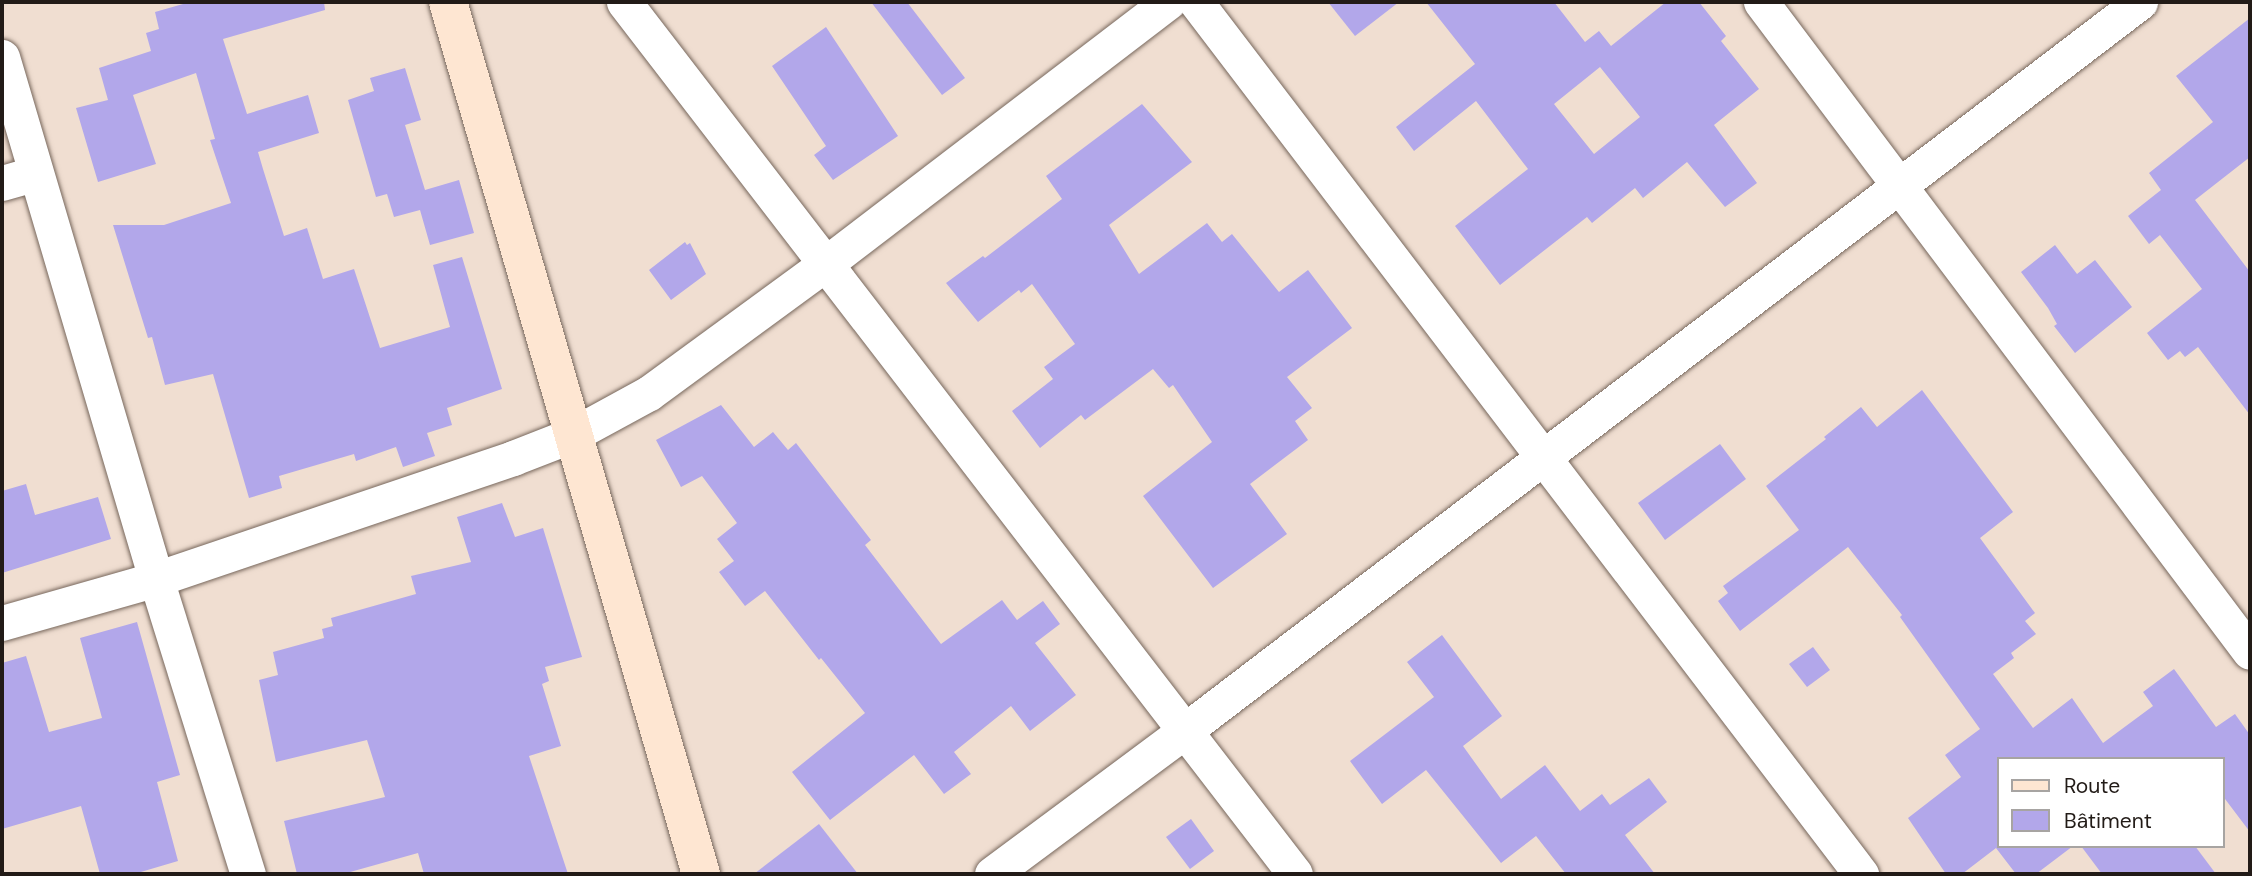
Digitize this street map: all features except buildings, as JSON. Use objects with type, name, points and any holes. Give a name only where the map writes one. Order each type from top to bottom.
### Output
[{"type":"street","points":[[448,2],[701,874]]},
{"type":"street","points":[[624,2],[1295,874]]},
{"type":"street","points":[[2,624],[156,579],[513,458],[572,435],[649,393],[824,265],[1168,2]]},
{"type":"street","points":[[1196,2],[1541,458],[1861,874]]},
{"type":"street","points":[[1761,2],[1897,187],[2250,652]]},
{"type":"street","points":[[992,874],[1184,732],[2140,2]]},
{"type":"street","points":[[2,57],[18,178],[156,579],[248,874]]}]
